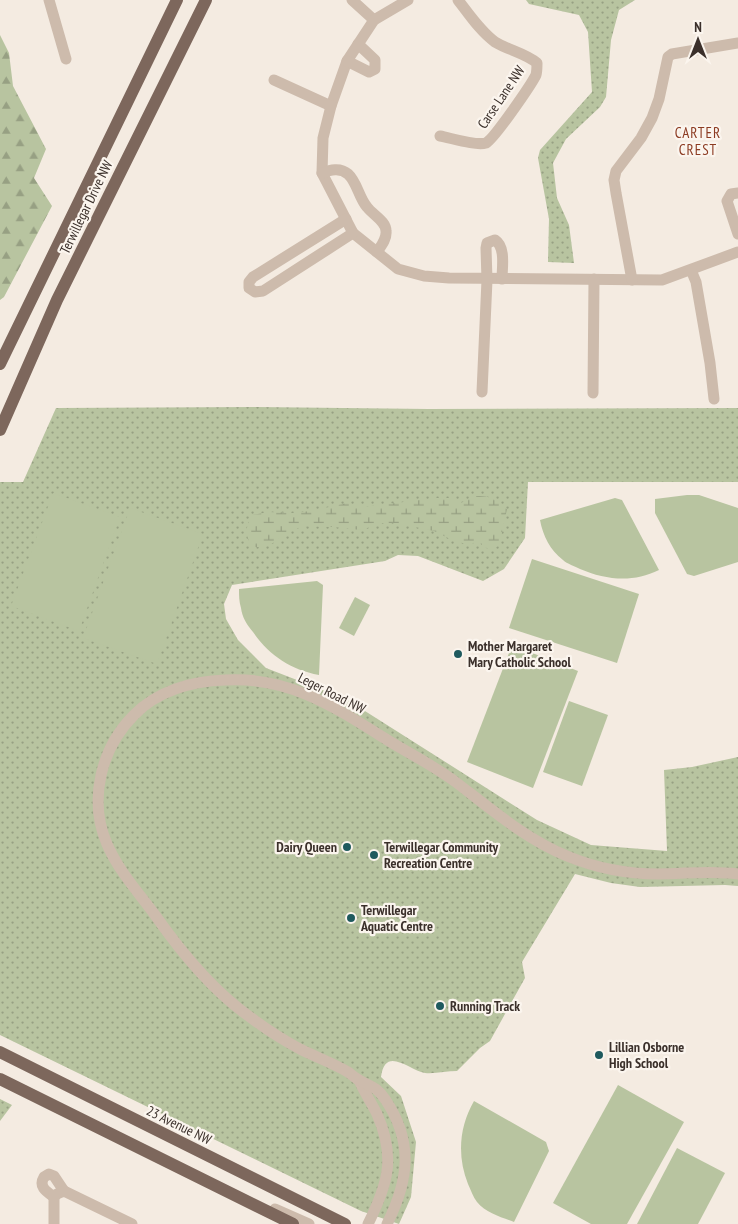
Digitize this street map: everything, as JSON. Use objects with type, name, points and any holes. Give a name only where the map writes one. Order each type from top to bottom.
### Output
[{"type":"main road","name":"Terwillegar Drive NW","points":[[0,364],[178,0]]},
{"type":"main road","name":"Terwillegar Drive NW","points":[[0,430],[57,300],[206,0]]},
{"type":"main road","name":"23 Avenue NW","points":[[0,1052],[345,1224]]},
{"type":"main road","points":[[0,1079],[293,1224]]},
{"type":"street","points":[[49,0],[66,59]]},
{"type":"street","points":[[352,0],[374,20]]},
{"type":"street","points":[[408,0],[374,20],[347,61],[331,106],[323,138],[322,173],[353,234],[398,269],[424,276],[486,280],[662,280],[738,252]]},
{"type":"street","name":"Carse Lane NW","points":[[440,136],[481,144],[488,142],[507,118],[533,80],[538,69],[537,64],[532,59],[506,48],[486,35],[458,0]]},
{"type":"street","points":[[632,280],[614,180],[616,171],[641,138],[652,118],[659,99],[668,57],[672,54],[738,43]]},
{"type":"street","points":[[347,61],[369,72],[375,69],[375,60],[358,44]]},
{"type":"street","points":[[274,80],[331,106]]},
{"type":"street","points":[[322,173],[330,170],[340,170],[348,174],[367,207],[385,226],[387,232],[385,239],[377,252]]},
{"type":"street","points":[[738,194],[731,194],[728,201],[738,234]]},
{"type":"street","points":[[346,220],[253,277],[249,282],[249,288],[255,292],[263,291],[353,234]]},
{"type":"street","points":[[482,392],[486,248],[487,243],[495,240],[502,249],[502,279]]},
{"type":"street","points":[[691,270],[696,282],[710,363],[714,399]]},
{"type":"street","points":[[593,393],[594,279]]},
{"type":"street","name":"Leger Road NW","points":[[386,1224],[398,1202],[403,1185],[406,1160],[403,1138],[392,1110],[382,1095],[374,1086],[359,1080],[346,1071],[277,1036],[247,1016],[211,983],[166,931],[117,863],[106,841],[100,818],[99,781],[106,756],[119,732],[138,710],[164,693],[194,683],[226,680],[259,680],[290,687],[318,698],[453,780],[518,830],[542,845],[568,857],[596,866],[626,872],[738,874]]},
{"type":"street","points":[[359,1080],[384,1132],[388,1160],[386,1184],[368,1224]]},
{"type":"street","points":[[211,1183],[309,1224]]},
{"type":"street","points":[[54,1224],[59,1194],[132,1224]]},
{"type":"green space","points":[[526,0],[635,0],[619,10],[611,40],[606,97],[600,107],[566,139],[553,163],[557,198],[569,225],[574,263],[548,262],[549,219],[538,158],[540,150],[592,92],[588,32],[579,15],[529,4]]},
{"type":"green space","points":[[0,35],[9,53],[13,86],[46,149],[34,178],[52,206],[4,297],[0,300]]},
{"type":"green space","points":[[257,407],[428,409],[738,408],[738,482],[528,482],[525,538],[504,569],[483,581],[418,556],[398,555],[385,561],[232,585],[224,604],[226,619],[238,640],[266,668],[346,699],[537,820],[591,845],[667,851],[664,770],[692,767],[738,757],[738,886],[640,887],[611,883],[575,874],[522,962],[525,978],[490,1041],[480,1048],[457,1071],[425,1073],[398,1062],[387,1062],[381,1077],[401,1096],[416,1142],[411,1197],[399,1224],[361,1211],[0,1035],[0,482],[23,482],[56,408]]},
{"type":"green space","points":[[53,493],[120,517],[79,631],[11,606]]},
{"type":"green space","points":[[699,495],[738,508],[738,562],[694,576],[687,574],[655,513],[655,499]]},
{"type":"green space","points":[[474,496],[492,498],[507,509],[499,545],[491,551],[476,541],[471,545],[454,541],[434,531],[397,523],[383,523],[361,530],[303,526],[262,547],[252,547],[247,535],[248,523],[252,515],[268,512],[292,513],[347,503],[363,507],[436,498],[453,498],[459,504]]},
{"type":"green space","points":[[615,498],[622,500],[659,570],[639,577],[610,578],[580,569],[565,561],[554,552],[543,532],[540,520]]},
{"type":"green space","points":[[130,508],[203,534],[157,664],[83,638]]},
{"type":"green space","points":[[532,559],[639,594],[617,663],[509,628]]},
{"type":"green space","points":[[317,581],[323,585],[319,675],[290,665],[266,648],[245,621],[239,601],[239,589]]},
{"type":"green space","points":[[355,597],[370,605],[354,636],[339,628]]},
{"type":"green space","points":[[512,645],[578,671],[533,788],[467,762]]},
{"type":"green space","points":[[569,701],[608,715],[582,786],[543,772]]},
{"type":"green space","points":[[618,1085],[684,1122],[627,1224],[591,1224],[553,1203]]},
{"type":"green space","points":[[0,1099],[12,1105],[0,1121]]},
{"type":"green space","points":[[474,1101],[546,1142],[549,1151],[514,1222],[494,1214],[481,1206],[473,1196],[464,1173],[461,1142],[465,1121]]},
{"type":"green space","points":[[677,1148],[725,1173],[698,1224],[637,1224]]},
{"type":"place","name":"Mother Margaret Mary Catholic School","points":[[458,654]]},
{"type":"place","name":"Dairy Queen","points":[[347,847]]},
{"type":"place","name":"Terwillegar Community Recreation Centre","points":[[374,855]]},
{"type":"place","name":"Terwillegar Aquatic Centre","points":[[351,918]]},
{"type":"place","name":"Running Track","points":[[440,1006]]},
{"type":"place","name":"Lillian Osborne High School","points":[[599,1055]]},
{"type":"district","name":"CARTER CREST","points":[[698,140]]}]
